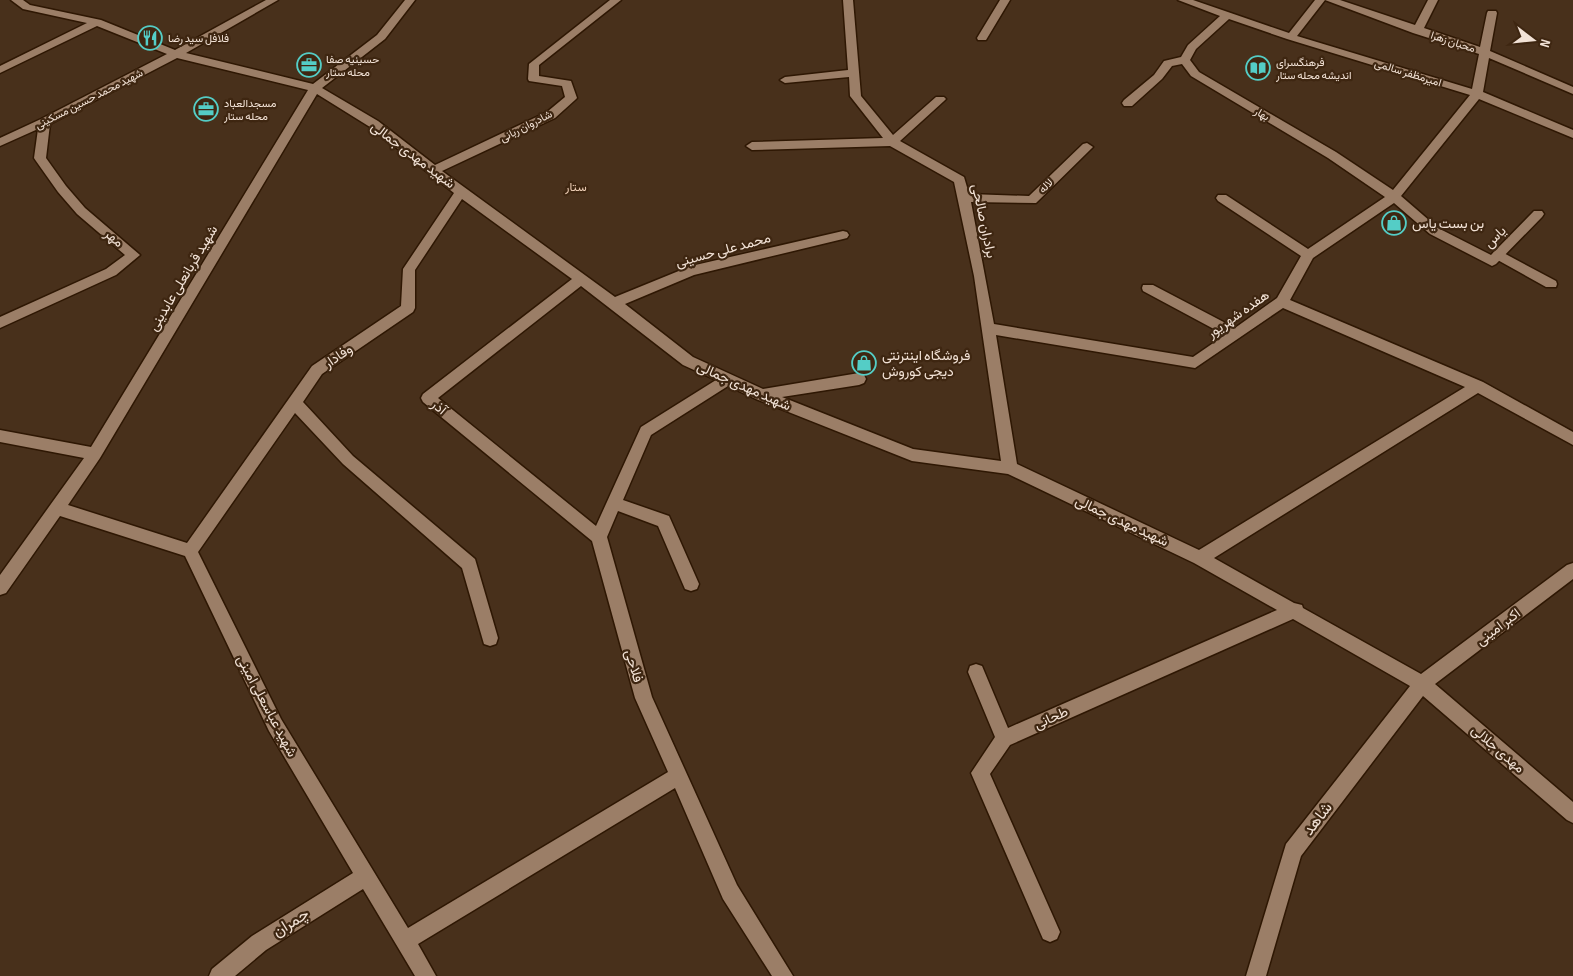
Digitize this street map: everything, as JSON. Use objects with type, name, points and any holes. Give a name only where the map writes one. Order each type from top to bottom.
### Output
[{"type":"street","name":"شهید مهدی جمالی","points":[[16,0],[27,7],[97,22],[176,54],[316,88],[374,124],[461,192],[614,303],[688,361],[762,395],[912,455],[1010,468],[1200,558],[1296,610],[1422,684]]},
{"type":"street","name":"شهید محمد حسین مسکینی","points":[[0,142],[45,122],[176,54],[273,0]]},
{"type":"street","name":"شهید قربانعلی عابدینی","points":[[0,588],[95,454],[316,88],[381,37],[410,0]]},
{"type":"street","name":"شادروان ربانی","points":[[435,170],[551,115],[571,98],[567,83],[533,79],[534,64],[616,0]]},
{"type":"street","name":"برادران صالحی","points":[[848,0],[856,96],[892,142],[960,180],[980,276],[1010,468]]},
{"type":"street","points":[[982,38],[1005,0]]},
{"type":"street","name":"امیرمظفر سالمی","points":[[1183,0],[1291,37],[1477,94],[1573,134]]},
{"type":"street","points":[[1291,37],[1320,0]]},
{"type":"street","name":"محبان زهرا","points":[[1330,0],[1417,31],[1484,52],[1573,91]]},
{"type":"street","points":[[1417,31],[1433,0]]},
{"type":"street","points":[[1477,94],[1492,13]]},
{"type":"street","points":[[1128,103],[1158,77],[1168,63],[1185,60],[1192,47],[1226,16]]},
{"type":"street","points":[[0,70],[97,22]]},
{"type":"street","name":"بهار","points":[[1185,60],[1195,74],[1332,154],[1394,197]]},
{"type":"street","points":[[785,80],[854,73]]},
{"type":"street","name":"هفده شهریور","points":[[988,328],[1195,363],[1282,302],[1308,255],[1394,197],[1477,94]]},
{"type":"street","points":[[752,146],[892,142],[940,99]]},
{"type":"street","name":"مهر","points":[[0,323],[111,272],[134,255],[81,211],[62,189],[40,158],[45,122]]},
{"type":"street","name":"لاله","points":[[964,198],[1032,200],[1087,147]]},
{"type":"street","name":"وفادار","points":[[190,551],[317,370],[408,308],[409,269],[461,192]]},
{"type":"street","name":"یاس","points":[[1394,197],[1434,231],[1492,261],[1538,214]]},
{"type":"street","points":[[1222,198],[1308,255]]},
{"type":"street","name":"محمد علی حسینی","points":[[614,303],[691,272],[843,235]]},
{"type":"street","points":[[1498,256],[1551,284]]},
{"type":"street","name":"آذر","points":[[580,280],[428,398],[599,537]]},
{"type":"street","points":[[1148,288],[1236,335]]},
{"type":"street","points":[[1282,302],[1478,386],[1573,439]]},
{"type":"street","points":[[762,395],[859,379]]},
{"type":"street","points":[[599,537],[646,431],[727,380]]},
{"type":"street","points":[[1200,558],[1478,386]]},
{"type":"street","points":[[294,402],[348,460],[469,564],[490,638]]},
{"type":"street","points":[[0,436],[95,454]]},
{"type":"street","points":[[614,503],[664,521],[691,584]]},
{"type":"street","points":[[57,508],[190,551]]},
{"type":"street","name":"فلاحی","points":[[599,537],[644,698],[730,892],[783,976]]},
{"type":"street","name":"شهید عباسعلی امینی","points":[[190,551],[274,725],[426,976]]},
{"type":"street","name":"اکبر امینی","points":[[1422,684],[1573,570]]},
{"type":"street","name":"طحانی","points":[[1004,738],[1296,610]]},
{"type":"street","points":[[976,672],[1004,738],[980,773],[1050,932]]},
{"type":"street","name":"مهدی جلالی","points":[[1422,684],[1573,814]]},
{"type":"street","name":"شاهد","points":[[1256,976],[1293,851],[1422,684]]},
{"type":"street","points":[[405,941],[679,776]]},
{"type":"street","name":"چمران","points":[[219,976],[259,943],[366,876]]},
{"type":"place","name":"فلافل سید رضا","points":[[150,38]]},
{"type":"place","name":"حسینیه صفا محله ستار","points":[[309,65]]},
{"type":"place","name":"فرهنگسرای اندیشه محله ستار","points":[[1258,68]]},
{"type":"place","name":"مسجدالعباد محله ستار","points":[[206,109]]},
{"type":"place","name":"بن بست یاس","points":[[1394,223]]},
{"type":"place","name":"فروشگاه اینترنتی دیجی کوروش","points":[[864,363]]},
{"type":"district","name":"ستار","points":[[576,187]]}]
